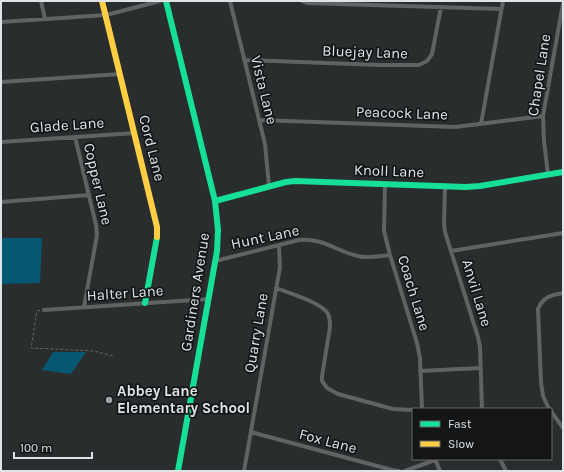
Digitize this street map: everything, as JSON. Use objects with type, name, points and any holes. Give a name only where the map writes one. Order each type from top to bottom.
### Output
[{"type":"street","points":[[41,1],[46,19]]},
{"type":"street","name":"Cord Lane","points":[[102,1],[157,227],[157,237],[145,303]]},
{"type":"street","points":[[1,22],[106,15],[160,1]]},
{"type":"street","name":"Gardiners Avenue","points":[[166,1],[215,201],[218,230],[217,251],[178,471]]},
{"type":"street","name":"Vista Lane","points":[[230,1],[265,144],[269,186]]},
{"type":"street","points":[[302,1],[501,9]]},
{"type":"street","points":[[481,124],[502,1]]},
{"type":"street","name":"Chapel Lane","points":[[548,175],[543,116],[563,3]]},
{"type":"street","name":"Bluejay Lane","points":[[245,60],[419,65],[428,61],[432,54],[441,7]]},
{"type":"street","points":[[1,82],[120,74]]},
{"type":"street","name":"Peacock Lane","points":[[259,120],[455,127],[543,116]]},
{"type":"street","name":"Glade Lane","points":[[1,142],[135,132]]},
{"type":"street","name":"Copper Lane","points":[[75,137],[96,225],[96,235],[84,307]]},
{"type":"street","name":"Knoll Lane","points":[[215,201],[269,186],[295,181],[480,186],[563,172]]},
{"type":"street","name":"Coach Lane","points":[[385,184],[384,231],[417,343],[420,358],[422,408]]},
{"type":"street","name":"Anvil Lane","points":[[445,186],[445,232],[480,347],[482,408]]},
{"type":"street","points":[[1,202],[89,195]]},
{"type":"street","points":[[451,251],[563,233]]},
{"type":"street","name":"Hunt Lane","points":[[215,261],[299,240],[314,240],[366,258],[390,254]]},
{"type":"street","name":"Quarry Lane","points":[[244,471],[280,267],[279,246]]},
{"type":"street","points":[[276,288],[318,305],[328,314],[330,327],[322,376],[322,381],[327,388],[338,394],[393,409],[412,410]]},
{"type":"street","points":[[549,408],[543,396],[541,382],[538,309],[540,304],[546,298],[563,293]]},
{"type":"street","name":"Halter Lane","points":[[44,310],[209,299]]},
{"type":"street","points":[[420,370],[480,368]]},
{"type":"street","points":[[552,413],[563,428]]},
{"type":"street","name":"Fox Lane","points":[[251,432],[399,471]]},
{"type":"street","points":[[405,471],[432,460]]},
{"type":"street","points":[[435,460],[440,471]]},
{"type":"street","points":[[500,460],[506,471]]},
{"type":"path","points":[[44,310],[37,311],[31,348],[94,351],[113,356]]},
{"type":"shaded area","points":[[1,238],[42,238],[40,283],[1,284]]},
{"type":"shaded area","points":[[53,352],[86,352],[71,374],[42,370]]},
{"type":"traffic: fast","points":[[166,1],[215,201],[218,230],[217,251],[178,471]]},
{"type":"traffic: fast","points":[[215,201],[286,182],[295,181],[466,187],[563,172]]},
{"type":"traffic: fast","points":[[145,303],[157,237]]},
{"type":"traffic: slow","points":[[102,1],[157,227],[157,237]]},
{"type":"place","name":"Abbey Lane Elementary School","points":[[109,400]]}]
